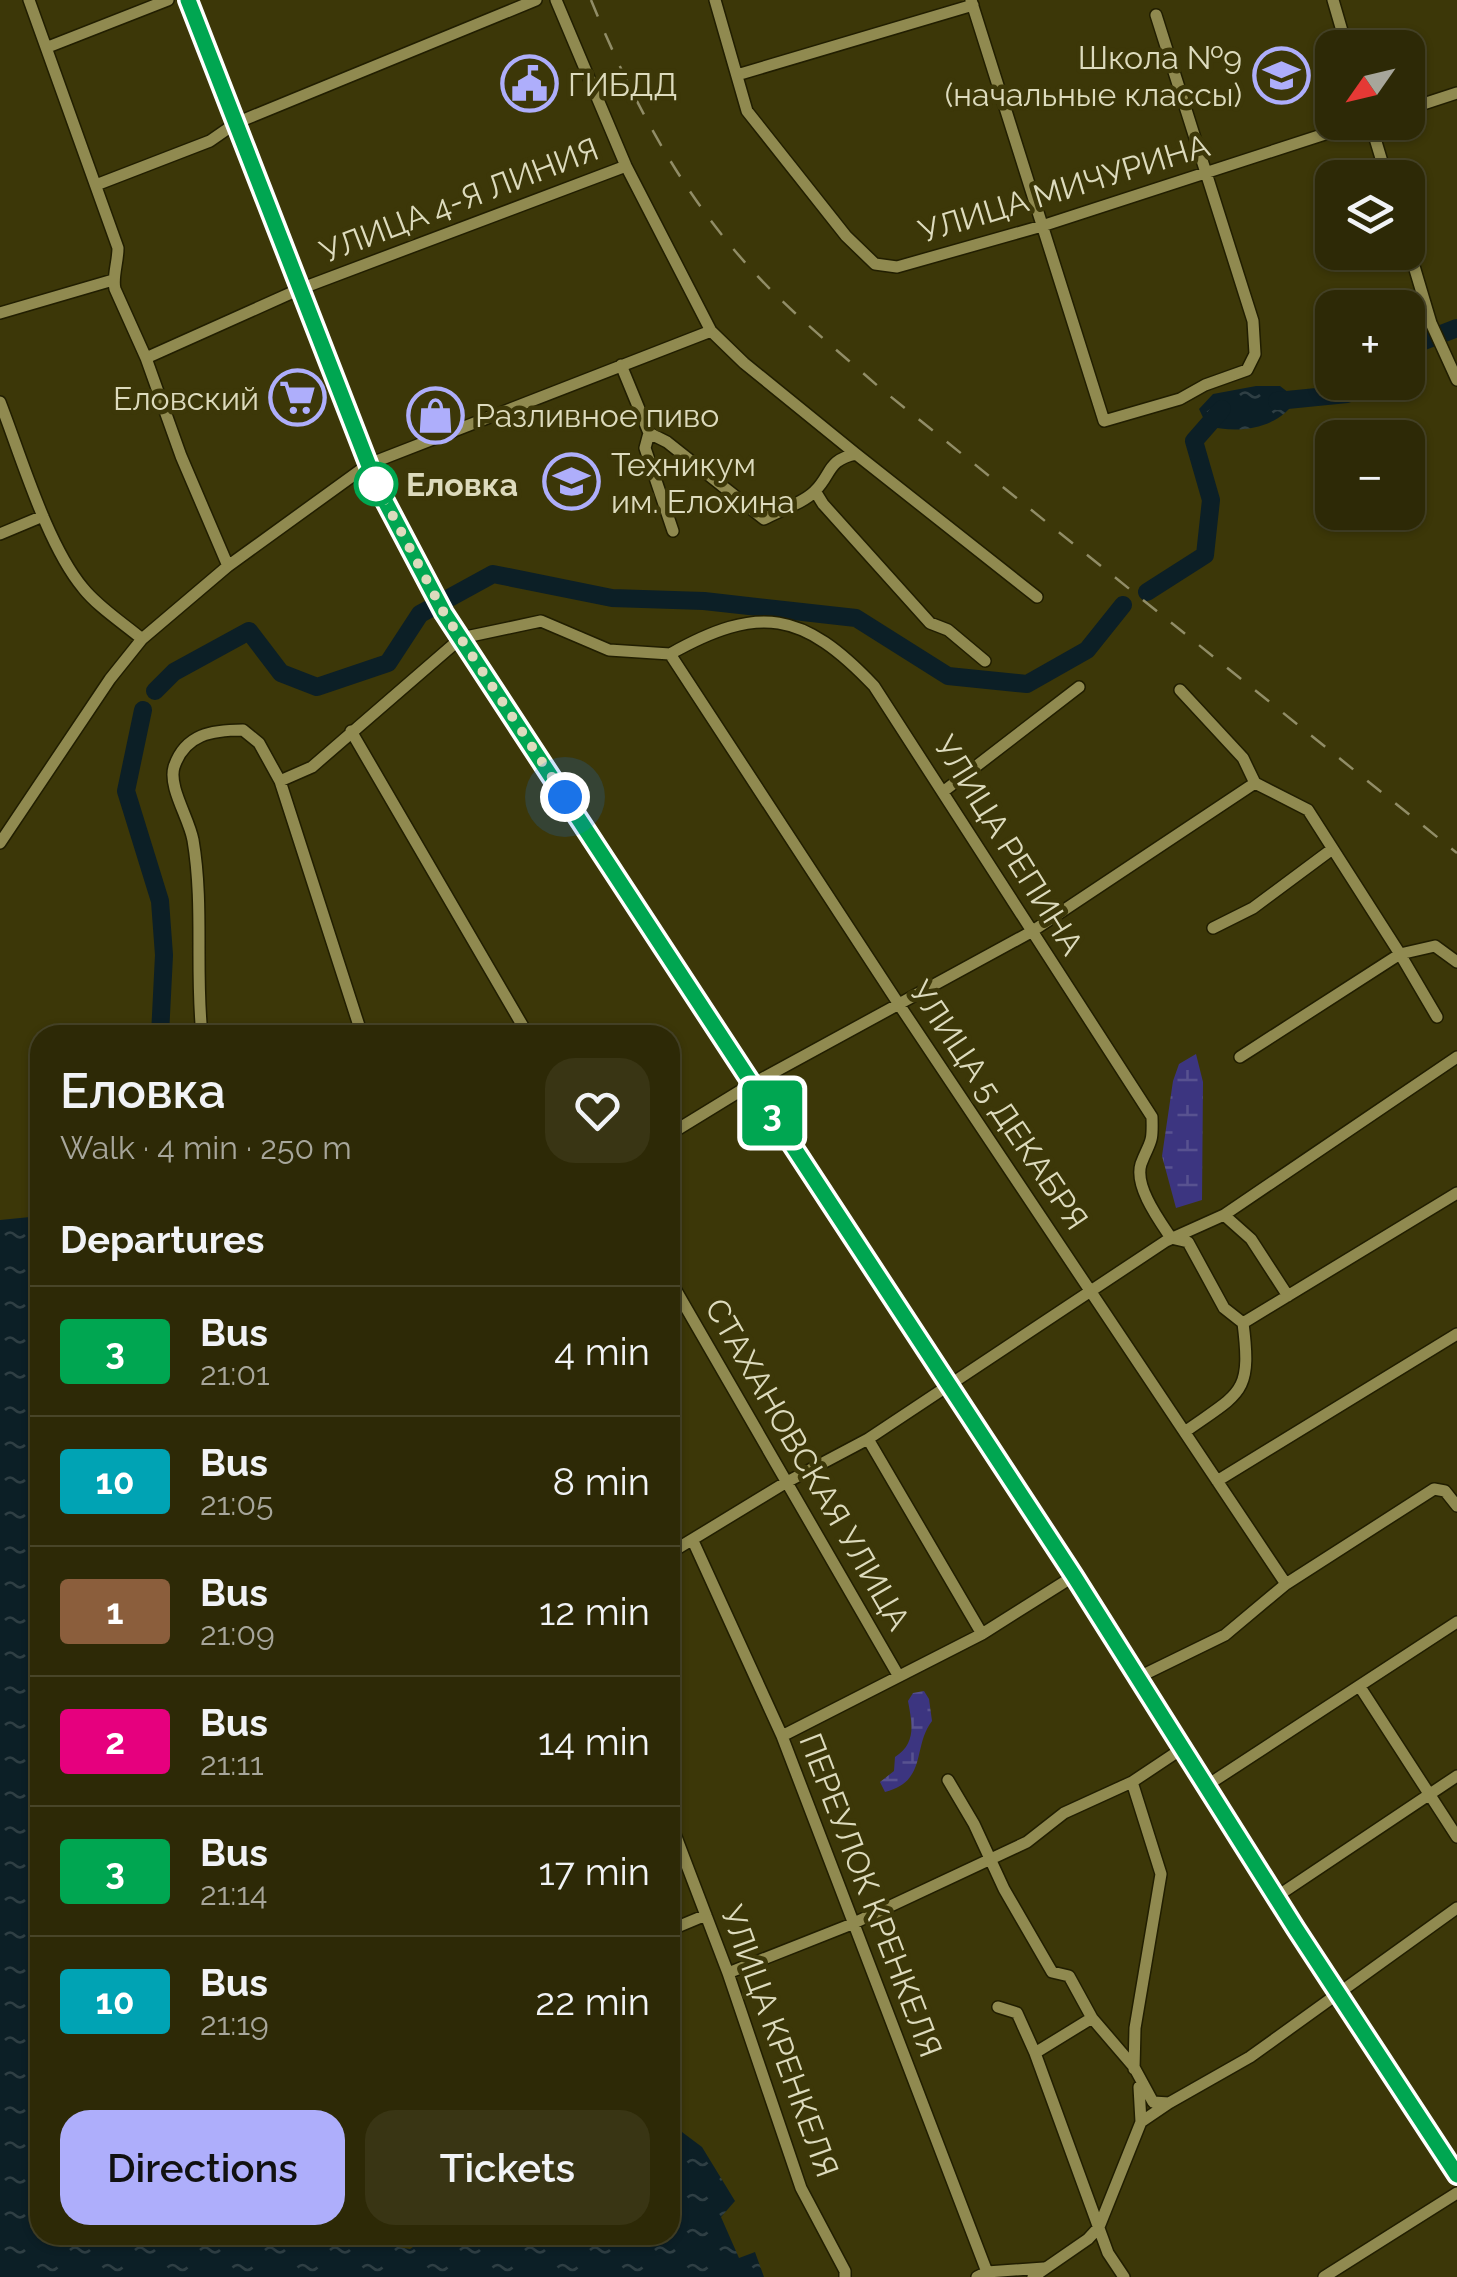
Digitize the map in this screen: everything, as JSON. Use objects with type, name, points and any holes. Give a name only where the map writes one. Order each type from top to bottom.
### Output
[{"type":"main road","points":[[188,0],[368,464],[444,613],[1074,1576],[1276,1897],[1457,2174]]},
{"type":"street","points":[[28,0],[118,248],[118,269],[113,280],[127,322],[146,358],[228,566]]},
{"type":"street","points":[[48,48],[168,0]]},
{"type":"street","points":[[96,185],[210,142],[236,124],[536,0]]},
{"type":"street","points":[[556,0],[626,166],[711,331],[744,363],[1037,597]]},
{"type":"street","points":[[715,0],[738,76],[972,3],[1104,421],[1180,400],[1204,385],[1247,370],[1256,354],[1253,321],[1156,15]]},
{"type":"street","points":[[1332,0],[1341,30]]},
{"type":"street","name":"УЛИЦА МИЧУРИНА","points":[[738,76],[748,110],[846,236],[875,264],[897,267],[1042,226],[1315,138]]},
{"type":"street","points":[[1425,104],[1457,94]]},
{"type":"street","name":"УЛИЦА 4-Я ЛИНИЯ","points":[[146,358],[300,289],[626,166]]},
{"type":"street","points":[[1415,270],[1431,323],[1457,380]]},
{"type":"street","points":[[0,313],[113,280]]},
{"type":"street","points":[[0,843],[110,679],[142,639],[228,566],[368,464],[711,331]]},
{"type":"street","points":[[621,365],[649,433],[645,448],[673,531]]},
{"type":"street","points":[[0,402],[43,516],[85,592],[142,639]]},
{"type":"street","points":[[649,433],[667,442],[764,519],[815,491],[832,465],[842,457],[856,454]]},
{"type":"street","points":[[815,491],[930,624],[948,630],[986,660]]},
{"type":"street","points":[[0,534],[43,516]]},
{"type":"street","name":"УЛИЦА РЕПИНА","points":[[670,654],[716,630],[755,620],[777,622],[820,639],[843,654],[874,686],[1152,1117],[1152,1142],[1140,1167],[1140,1182],[1172,1238],[1188,1242],[1224,1308],[1243,1323]]},
{"type":"street","points":[[280,781],[312,766],[460,638],[540,622],[609,650],[670,654]]},
{"type":"street","name":"УЛИЦА 5 ДЕКАБРЯ","points":[[670,654],[1286,1584]]},
{"type":"street","points":[[944,791],[1079,687]]},
{"type":"street","points":[[1180,690],[1242,758],[1254,783],[1308,810],[1437,1016]]},
{"type":"street","points":[[201,1025],[197,977],[200,910],[193,839],[172,771],[182,750],[194,737],[243,730],[259,743],[280,781],[359,1025]]},
{"type":"street","points":[[350,731],[522,1025]]},
{"type":"street","points":[[680,1128],[1031,932],[1254,783]]},
{"type":"street","points":[[1213,928],[1253,908],[1331,850]]},
{"type":"street","points":[[1240,1058],[1400,954],[1435,946],[1457,962]]},
{"type":"street","points":[[680,1547],[785,1483],[868,1439],[1172,1238],[1224,1216],[1457,1056]]},
{"type":"street","points":[[1186,1431],[1236,1396],[1246,1377],[1243,1323],[1457,1192]]},
{"type":"street","points":[[1224,1216],[1251,1238],[1288,1296]]},
{"type":"street","name":"СТАХАНОВСКАЯ УЛИЦА","points":[[680,1298],[898,1675]]},
{"type":"street","points":[[1217,1481],[1457,1334]]},
{"type":"street","points":[[868,1439],[982,1634]]},
{"type":"street","points":[[1139,1678],[1225,1635],[1286,1584],[1434,1489],[1445,1490],[1457,1506]]},
{"type":"street","name":"ПЕРЕУЛОК КРЕНКЕЛЯ","points":[[693,1541],[782,1736],[982,2275]]},
{"type":"street","points":[[782,1736],[982,1634],[1074,1576]]},
{"type":"street","points":[[1206,1786],[1457,1622]]},
{"type":"street","points":[[1360,1686],[1457,1837]]},
{"type":"street","points":[[728,1973],[852,1924],[1027,1842],[1064,1812],[1132,1782],[1182,1748]]},
{"type":"street","points":[[1276,1897],[1457,1776]]},
{"type":"street","points":[[948,1780],[1052,1972],[1069,1976],[1092,2018],[1134,2068],[1153,2102],[1169,2102]]},
{"type":"street","points":[[1033,2277],[1088,2240],[1098,2227],[1141,2122],[1142,2098],[1134,2068],[1135,2028],[1161,1874],[1132,1782]]},
{"type":"street","name":"УЛИЦА КРЕНКЕЛЯ","points":[[680,1847],[728,1973],[801,2188],[847,2275]]},
{"type":"street","points":[[1141,2122],[1250,2057],[1457,1908]]},
{"type":"street","points":[[680,1926],[706,1915]]},
{"type":"street","points":[[998,2007],[1017,2012],[1036,2053],[1108,2253],[1124,2277]]},
{"type":"street","points":[[1036,2053],[1092,2018]]},
{"type":"street","points":[[1324,2277],[1457,2194]]},
{"type":"street","points":[[982,2275],[1044,2268]]},
{"type":"green space","points":[[1196,1054],[1203,1082],[1202,1200],[1176,1208],[1162,1156],[1173,1081],[1179,1064]]},
{"type":"green space","points":[[924,1691],[932,1721],[913,1772],[899,1787],[885,1792],[880,1782],[894,1771],[895,1757],[910,1739],[908,1701],[913,1693]]},
{"type":"water","points":[[1280,386],[1297,399],[1280,417],[1257,427],[1207,426],[1199,409],[1213,394]]},
{"type":"water","points":[[30,1217],[30,2245],[386,2245],[410,2249],[416,2245],[680,2245],[680,2130],[702,2147],[735,2201],[721,2217],[739,2258],[755,2252],[764,2277],[0,2277],[0,1220]]},
{"type":"waterway","name":"Еловка","points":[[1425,340],[1457,328]]},
{"type":"waterway","name":"Еловка","points":[[1277,401],[1315,397]]},
{"type":"waterway","name":"Еловка","points":[[1147,592],[1205,555],[1211,500],[1194,441],[1222,409]]},
{"type":"waterway","name":"Еловка","points":[[155,691],[174,672],[249,631],[281,673],[317,687],[388,663],[420,614],[493,574],[612,598],[704,601],[856,618],[948,676],[1027,684],[1087,650],[1123,605]]},
{"type":"waterway","name":"Еловка","points":[[143,710],[126,791],[160,901],[164,955],[160,1025]]},
{"type":"railway","points":[[591,0],[622,72],[679,175],[725,239],[781,300],[880,388],[1457,853]]},
{"type":"bus line","name":"3","points":[[188,0],[376,484],[444,613],[1074,1576],[1296,1929],[1457,2175]]},
{"type":"place","name":"Школа №9 (начальные классы)","points":[[1281,75]]},
{"type":"place","name":"ГИБДД","points":[[529,84]]},
{"type":"place","name":"Еловский","points":[[298,398]]},
{"type":"place","name":"Разливное пиво","points":[[436,415]]},
{"type":"place","name":"Техникум им. Елохина","points":[[572,482]]},
{"type":"place","name":"Еловка","points":[[376,484]]},
{"type":"route","points":[[376,484],[444,613],[565,797]]}]
